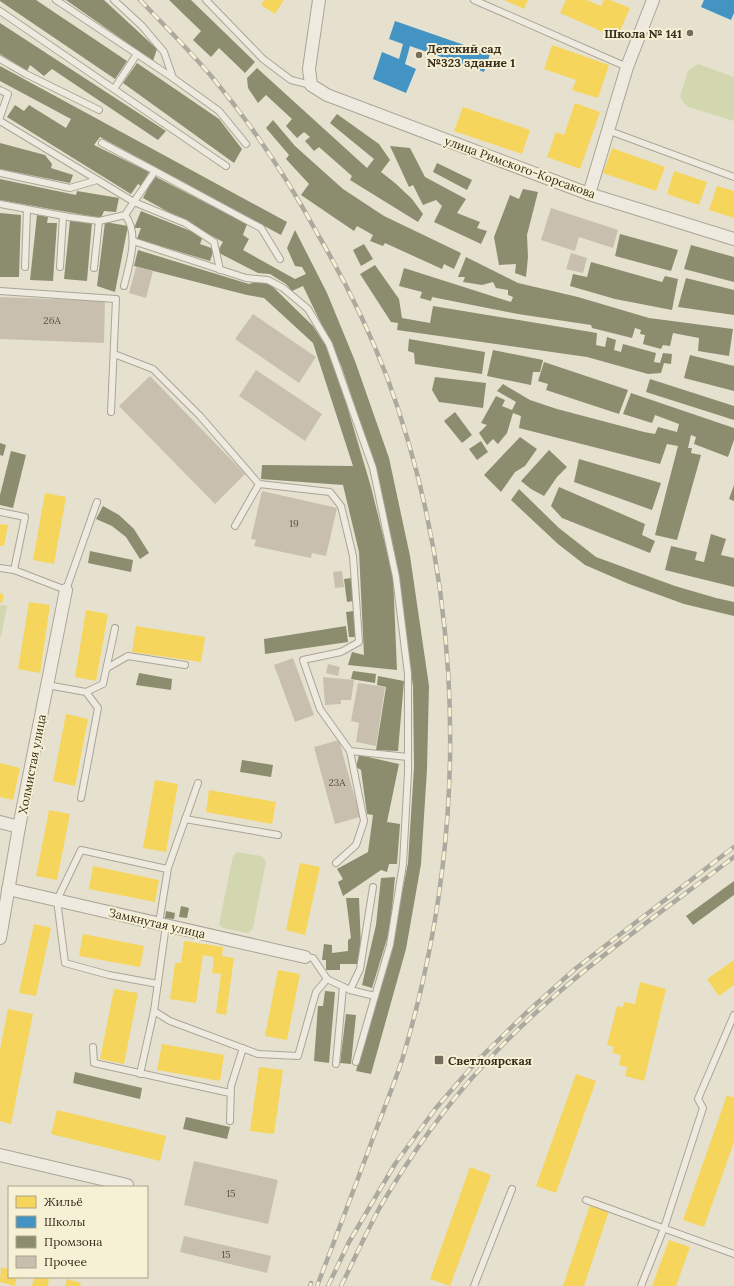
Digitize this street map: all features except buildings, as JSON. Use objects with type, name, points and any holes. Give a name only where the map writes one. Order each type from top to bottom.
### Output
[{"type":"street","points":[[311,85],[309,69],[319,0]]},
{"type":"street","points":[[589,194],[626,67],[654,0]]},
{"type":"street","name":"улица Римского-Корсакова","points":[[311,85],[327,95],[589,194],[734,239]]},
{"type":"street","name":"Холмистая улица","points":[[0,938],[19,827],[66,590]]},
{"type":"street","points":[[0,822],[19,827]]},
{"type":"street","name":"Замкнутая улица","points":[[8,889],[305,956]]},
{"type":"street","points":[[0,1155],[127,1185]]},
{"type":"lane","points":[[56,0],[173,78],[219,111],[246,144]]},
{"type":"lane","points":[[114,0],[142,26],[164,52],[173,78]]},
{"type":"lane","points":[[206,0],[263,59],[291,80],[311,85]]},
{"type":"lane","points":[[474,0],[626,67]]},
{"type":"lane","points":[[0,11],[226,166]]},
{"type":"lane","points":[[114,89],[137,54]]},
{"type":"lane","points":[[0,59],[26,74],[99,110]]},
{"type":"lane","points":[[0,90],[8,94],[0,117]]},
{"type":"lane","points":[[0,121],[134,202],[185,223],[214,242],[220,270]]},
{"type":"lane","points":[[607,130],[734,177]]},
{"type":"lane","points":[[102,143],[261,228],[280,259]]},
{"type":"lane","points":[[0,204],[63,216],[100,220],[125,215],[154,171]]},
{"type":"lane","points":[[0,173],[70,188],[97,180]]},
{"type":"lane","points":[[26,267],[27,209]]},
{"type":"lane","points":[[124,286],[133,241],[130,221],[125,215]]},
{"type":"lane","points":[[60,267],[63,216]]},
{"type":"lane","points":[[94,268],[100,220]]},
{"type":"lane","points":[[133,241],[246,278],[268,280],[283,288],[308,309],[329,344],[373,468],[396,576],[408,674],[408,757],[403,864],[390,945],[356,1062]]},
{"type":"lane","points":[[0,291],[116,299],[111,412]]},
{"type":"lane","points":[[114,354],[153,369],[200,416],[259,484],[330,492],[341,506],[353,556],[359,642],[341,652],[303,660],[320,708],[350,751],[364,821],[356,845],[336,863]]},
{"type":"lane","points":[[235,526],[259,484]]},
{"type":"lane","points":[[0,568],[14,570],[66,590],[97,502]]},
{"type":"lane","points":[[0,512],[25,517],[14,570]]},
{"type":"lane","points":[[48,685],[86,692],[103,684],[115,628]]},
{"type":"lane","points":[[107,668],[128,656],[185,665]]},
{"type":"lane","points":[[80,798],[98,708],[86,692]]},
{"type":"lane","points":[[350,751],[408,757]]},
{"type":"lane","points":[[140,1074],[154,1011],[158,984],[167,869],[198,783]]},
{"type":"lane","points":[[185,819],[278,835]]},
{"type":"lane","points":[[158,984],[109,975],[65,963],[57,900],[81,850],[167,869]]},
{"type":"lane","points":[[350,990],[360,969],[373,887]]},
{"type":"lane","points":[[305,956],[313,958],[327,979],[350,990],[375,996]]},
{"type":"lane","points":[[154,1011],[170,1021],[258,1054],[298,1056],[316,992],[327,979]]},
{"type":"lane","points":[[336,1064],[343,987]]},
{"type":"lane","points":[[641,1286],[664,1228],[703,1108],[698,1099],[734,1016]]},
{"type":"lane","points":[[93,1047],[94,1063],[230,1093]]},
{"type":"lane","points":[[230,1121],[231,1086],[243,1048]]},
{"type":"lane","points":[[474,1286],[512,1189]]},
{"type":"lane","points":[[586,1200],[734,1254]]},
{"type":"green space","points":[[698,64],[734,77],[734,121],[688,107],[683,102],[680,96],[688,71]]},
{"type":"green space","points":[[0,605],[7,606],[1,637],[0,637]]},
{"type":"green space","points":[[237,852],[261,856],[266,861],[253,928],[248,933],[223,928],[219,924],[233,856]]},
{"type":"railway","points":[[140,0],[212,77],[255,133],[294,192],[346,286],[364,322],[387,377],[410,449],[428,523],[441,598],[448,674],[450,750],[447,826],[438,901],[424,976],[403,1057],[317,1286]]},
{"type":"railway","points":[[328,1286],[349,1242],[395,1164],[436,1108],[476,1062],[525,1014],[575,969],[734,847]]},
{"type":"railway","points":[[341,1286],[380,1207],[403,1171],[427,1135],[481,1068],[509,1038],[539,1010],[602,956],[734,857]]},
{"type":"place","name":"Школа № 141","points":[[690,33]]},
{"type":"place","name":"Детский сад №323 здание 1","points":[[419,55]]},
{"type":"place","name":"Светлоярская","points":[[439,1060]]}]
